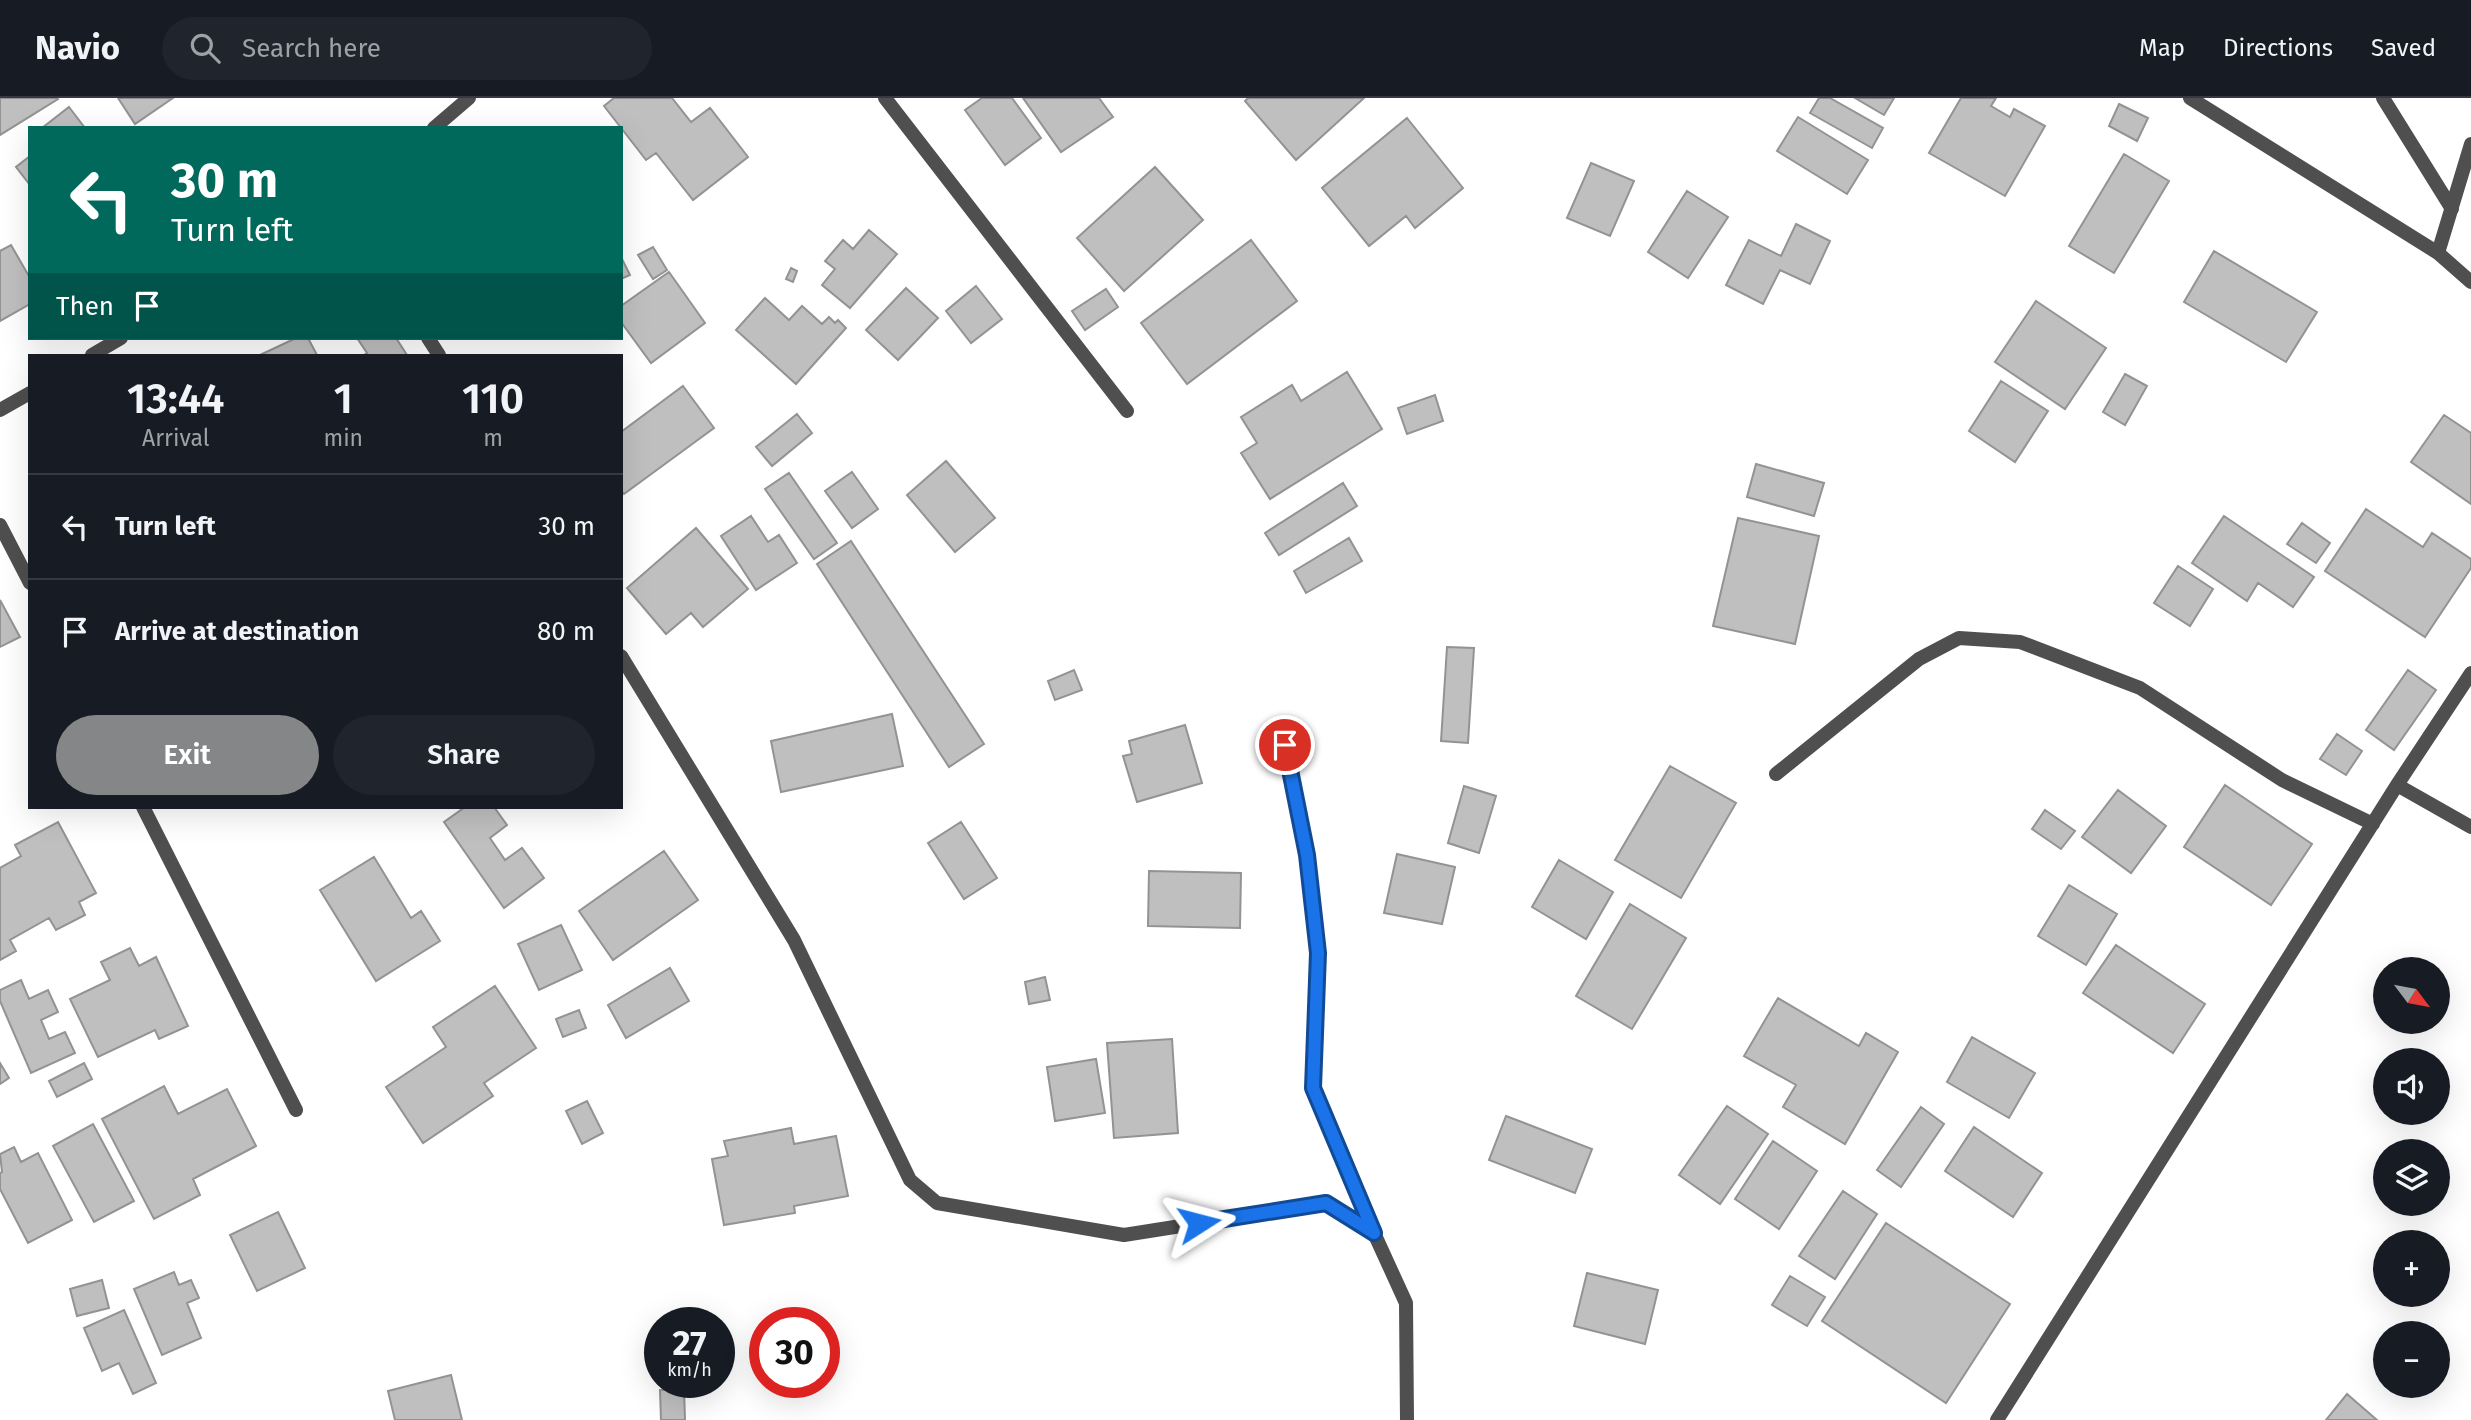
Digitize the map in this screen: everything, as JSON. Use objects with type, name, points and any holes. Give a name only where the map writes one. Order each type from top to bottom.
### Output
[{"type":"street","points":[[436,126],[469,98]]},
{"type":"street","points":[[885,98],[1127,411]]},
{"type":"street","points":[[2190,98],[2438,253],[2471,282]]},
{"type":"street","points":[[2383,98],[2452,209]]},
{"type":"street","points":[[2438,253],[2471,144]]},
{"type":"street","points":[[94,354],[118,340]]},
{"type":"street","points":[[0,410],[28,394]]},
{"type":"street","points":[[0,525],[28,579]]},
{"type":"street","points":[[1776,774],[1919,659],[1959,638],[2020,642],[2140,688],[2283,780],[2373,824]]},
{"type":"street","points":[[623,659],[793,940],[910,1180],[937,1203],[1124,1234],[1326,1203],[1374,1233]]},
{"type":"street","points":[[1997,1420],[2397,785],[2471,673]]},
{"type":"street","points":[[1285,745],[1307,855],[1318,953],[1313,1088],[1406,1303],[1407,1420]]},
{"type":"street","points":[[2397,785],[2471,827]]},
{"type":"street","points":[[144,809],[296,1110]]},
{"type":"building","points":[[0,98],[57,98],[58,99],[0,135]]},
{"type":"building","points":[[118,98],[173,98],[135,124]]},
{"type":"building","points":[[614,98],[672,98],[691,122],[710,108],[748,157],[693,200],[656,153],[646,160],[623,130],[623,126],[620,126],[604,106]]},
{"type":"building","points":[[982,98],[1012,98],[1041,138],[1005,165],[965,110]]},
{"type":"building","points":[[1023,98],[1099,98],[1113,117],[1061,152]]},
{"type":"building","points":[[1248,98],[1364,98],[1296,160],[1245,101]]},
{"type":"building","points":[[1819,98],[1830,98],[1883,128],[1872,148],[1810,113]]},
{"type":"building","points":[[1855,98],[1894,98],[1884,115]]},
{"type":"building","points":[[1961,98],[1996,98],[1991,106],[2010,117],[2014,109],[2045,126],[2005,196],[1929,153]]},
{"type":"building","points":[[2119,104],[2148,118],[2137,141],[2109,126]]},
{"type":"building","points":[[69,107],[83,126],[45,126]]},
{"type":"building","points":[[1798,117],[1868,160],[1847,194],[1777,151]]},
{"type":"building","points":[[1407,118],[1463,188],[1415,228],[1406,216],[1369,246],[1322,188]]},
{"type":"building","points":[[2124,154],[2169,181],[2114,273],[2069,246]]},
{"type":"building","points":[[28,158],[28,182],[16,167]]},
{"type":"building","points":[[1591,163],[1634,181],[1610,236],[1567,218]]},
{"type":"building","points":[[1155,167],[1203,220],[1124,291],[1077,238]]},
{"type":"building","points":[[1687,191],[1728,217],[1688,278],[1648,252]]},
{"type":"building","points":[[1796,224],[1830,241],[1810,284],[1780,270],[1763,304],[1726,285],[1749,240],[1781,256]]},
{"type":"building","points":[[869,230],[897,254],[850,308],[822,285],[835,269],[825,261],[843,240],[853,249]]},
{"type":"building","points":[[1251,240],[1297,301],[1187,384],[1141,323]]},
{"type":"building","points":[[11,245],[28,275],[28,305],[0,321],[0,251]]},
{"type":"building","points":[[653,247],[667,270],[653,279],[638,255]]},
{"type":"building","points":[[2214,251],[2317,312],[2286,362],[2184,302]]},
{"type":"building","points":[[623,261],[630,275],[623,278]]},
{"type":"building","points":[[791,268],[797,271],[793,282],[786,279]]},
{"type":"building","points":[[669,272],[705,323],[651,363],[623,325],[623,305]]},
{"type":"building","points":[[976,286],[1002,319],[971,343],[946,311]]},
{"type":"building","points":[[906,288],[938,318],[898,360],[866,330]]},
{"type":"building","points":[[1106,289],[1118,307],[1085,330],[1072,311]]},
{"type":"building","points":[[765,298],[789,320],[802,306],[822,324],[829,317],[835,323],[838,320],[846,328],[796,384],[736,330]]},
{"type":"building","points":[[2036,301],[2106,348],[2065,409],[1995,362]]},
{"type":"building","points":[[292,340],[309,340],[316,354],[262,354]]},
{"type":"building","points":[[358,340],[397,340],[406,354],[366,354]]},
{"type":"building","points":[[1347,372],[1382,429],[1270,499],[1241,453],[1257,443],[1241,417],[1292,385],[1301,401]]},
{"type":"building","points":[[2125,374],[2147,386],[2125,425],[2103,412]]},
{"type":"building","points":[[2001,381],[2048,411],[2015,462],[1969,431]]},
{"type":"building","points":[[683,386],[714,428],[624,494],[623,431]]},
{"type":"building","points":[[1435,395],[1443,421],[1407,434],[1398,408]]},
{"type":"building","points":[[797,414],[812,433],[772,466],[756,447]]},
{"type":"building","points":[[2444,415],[2471,433],[2471,504],[2411,462]]},
{"type":"building","points":[[946,461],[995,518],[955,552],[907,495]]},
{"type":"building","points":[[1756,464],[1824,483],[1814,516],[1747,497]]},
{"type":"building","points":[[852,472],[878,509],[852,528],[825,491]]},
{"type":"building","points":[[789,473],[837,543],[814,559],[765,489]]},
{"type":"building","points":[[1343,483],[1357,506],[1279,555],[1265,533]]},
{"type":"building","points":[[2366,509],[2423,547],[2432,533],[2471,559],[2471,568],[2425,637],[2325,571]]},
{"type":"building","points":[[751,516],[768,542],[779,535],[797,563],[756,590],[721,536]]},
{"type":"building","points":[[2224,516],[2314,577],[2293,607],[2258,583],[2247,601],[2192,563]]},
{"type":"building","points":[[1738,518],[1819,536],[1795,644],[1713,626]]},
{"type":"building","points":[[2302,523],[2330,543],[2316,563],[2287,544]]},
{"type":"building","points":[[696,528],[748,589],[703,627],[691,613],[666,634],[627,588]]},
{"type":"building","points":[[1349,538],[1362,561],[1306,593],[1294,571]]},
{"type":"building","points":[[851,541],[984,744],[949,767],[817,564]]},
{"type":"building","points":[[2178,566],[2213,589],[2190,626],[2154,603]]},
{"type":"building","points":[[0,600],[20,637],[0,647]]},
{"type":"building","points":[[1447,647],[1474,648],[1468,743],[1441,741]]},
{"type":"building","points":[[1074,670],[1082,690],[1055,700],[1048,681]]},
{"type":"building","points":[[2408,670],[2436,690],[2394,750],[2366,730]]},
{"type":"building","points":[[892,714],[903,766],[781,792],[771,741]]},
{"type":"building","points":[[1185,725],[1202,783],[1137,802],[1123,756],[1132,754],[1129,741]]},
{"type":"building","points":[[2337,734],[2362,751],[2346,775],[2320,759]]},
{"type":"building","points":[[1670,766],[1736,803],[1681,898],[1615,860]]},
{"type":"building","points":[[2225,785],[2312,844],[2271,905],[2184,847]]},
{"type":"building","points":[[1464,786],[1496,796],[1479,853],[1448,843]]},
{"type":"building","points":[[2118,790],[2166,826],[2131,873],[2082,837]]},
{"type":"building","points":[[462,809],[495,809],[507,825],[490,838],[505,860],[522,848],[544,878],[504,908],[444,822]]},
{"type":"building","points":[[2045,810],[2075,831],[2061,849],[2032,829]]},
{"type":"building","points":[[58,822],[96,893],[79,902],[85,915],[56,930],[49,918],[10,940],[16,951],[0,960],[0,868],[21,856],[15,845]]},
{"type":"building","points":[[961,822],[997,878],[964,899],[928,843]]},
{"type":"building","points":[[664,851],[698,900],[613,960],[579,911]]},
{"type":"building","points":[[1397,854],[1455,867],[1442,924],[1384,913]]},
{"type":"building","points":[[374,857],[411,918],[421,911],[440,941],[376,981],[320,890]]},
{"type":"building","points":[[1559,860],[1613,892],[1586,939],[1532,907]]},
{"type":"building","points":[[1149,871],[1241,873],[1240,928],[1148,926]]},
{"type":"building","points":[[2069,885],[2117,914],[2086,965],[2038,936]]},
{"type":"building","points":[[1630,904],[1686,938],[1632,1029],[1576,996]]},
{"type":"building","points":[[561,925],[582,970],[539,990],[518,944]]},
{"type":"building","points":[[2116,945],[2205,1004],[2173,1053],[2083,993]]},
{"type":"building","points":[[130,948],[139,966],[156,957],[188,1026],[159,1039],[155,1030],[98,1057],[70,999],[110,980],[101,962]]},
{"type":"building","points":[[670,968],[689,1001],[626,1038],[608,1005]]},
{"type":"building","points":[[1045,977],[1050,1000],[1029,1004],[1025,982]]},
{"type":"building","points":[[21,980],[29,999],[48,990],[58,1012],[41,1020],[49,1039],[65,1032],[75,1053],[31,1073],[0,1001],[0,990]]},
{"type":"building","points":[[495,986],[536,1048],[484,1083],[493,1096],[423,1143],[386,1087],[446,1047],[433,1027]]},
{"type":"building","points":[[1778,998],[1859,1046],[1866,1033],[1898,1052],[1845,1144],[1783,1107],[1796,1085],[1744,1056]]},
{"type":"building","points":[[579,1010],[586,1028],[563,1037],[556,1019]]},
{"type":"building","points":[[1972,1037],[2035,1073],[2009,1118],[1947,1082]]},
{"type":"building","points":[[1172,1039],[1178,1133],[1114,1138],[1107,1043]]},
{"type":"building","points":[[1096,1059],[1105,1113],[1055,1121],[1047,1067]]},
{"type":"building","points":[[0,1063],[9,1078],[0,1084]]},
{"type":"building","points":[[84,1063],[92,1079],[57,1097],[49,1081]]},
{"type":"building","points":[[164,1086],[178,1114],[227,1089],[256,1146],[193,1179],[200,1195],[154,1219],[102,1119]]},
{"type":"building","points":[[587,1101],[603,1133],[582,1144],[566,1111]]},
{"type":"building","points":[[1727,1106],[1768,1134],[1720,1204],[1679,1175]]},
{"type":"building","points":[[1921,1107],[1944,1124],[1901,1187],[1877,1170]]},
{"type":"building","points":[[1506,1116],[1592,1149],[1575,1193],[1489,1160]]},
{"type":"building","points":[[93,1124],[134,1201],[94,1222],[53,1146]]},
{"type":"building","points":[[1974,1127],[2042,1173],[2013,1217],[1945,1171]]},
{"type":"building","points":[[791,1128],[794,1144],[836,1136],[848,1196],[794,1206],[795,1213],[724,1225],[712,1159],[728,1156],[724,1141]]},
{"type":"building","points":[[1773,1141],[1817,1171],[1779,1229],[1735,1199]]},
{"type":"building","points":[[14,1147],[21,1162],[38,1153],[72,1220],[28,1243],[0,1189],[0,1154]]},
{"type":"building","points":[[1843,1191],[1877,1214],[1835,1279],[1799,1256]]},
{"type":"building","points":[[278,1212],[305,1268],[257,1291],[230,1235]]},
{"type":"building","points":[[1886,1223],[2010,1304],[1946,1403],[1822,1321]]},
{"type":"building","points":[[174,1272],[179,1285],[191,1280],[199,1298],[187,1303],[201,1338],[162,1355],[134,1289]]},
{"type":"building","points":[[1587,1273],[1658,1290],[1645,1344],[1574,1326]]},
{"type":"building","points":[[1790,1276],[1825,1297],[1807,1326],[1772,1305]]},
{"type":"building","points":[[102,1280],[109,1308],[77,1316],[70,1289]]},
{"type":"building","points":[[124,1310],[156,1383],[133,1394],[119,1363],[102,1371],[84,1328]]},
{"type":"building","points":[[451,1375],[462,1420],[395,1420],[388,1391]]},
{"type":"building","points":[[2347,1394],[2377,1420],[2326,1420]]},
{"type":"building","points":[[660,1398],[684,1398],[685,1420],[661,1420]]},
{"type":"route","points":[[1199,1223],[1326,1203],[1374,1233],[1313,1088],[1318,953],[1307,855],[1285,745]]}]
